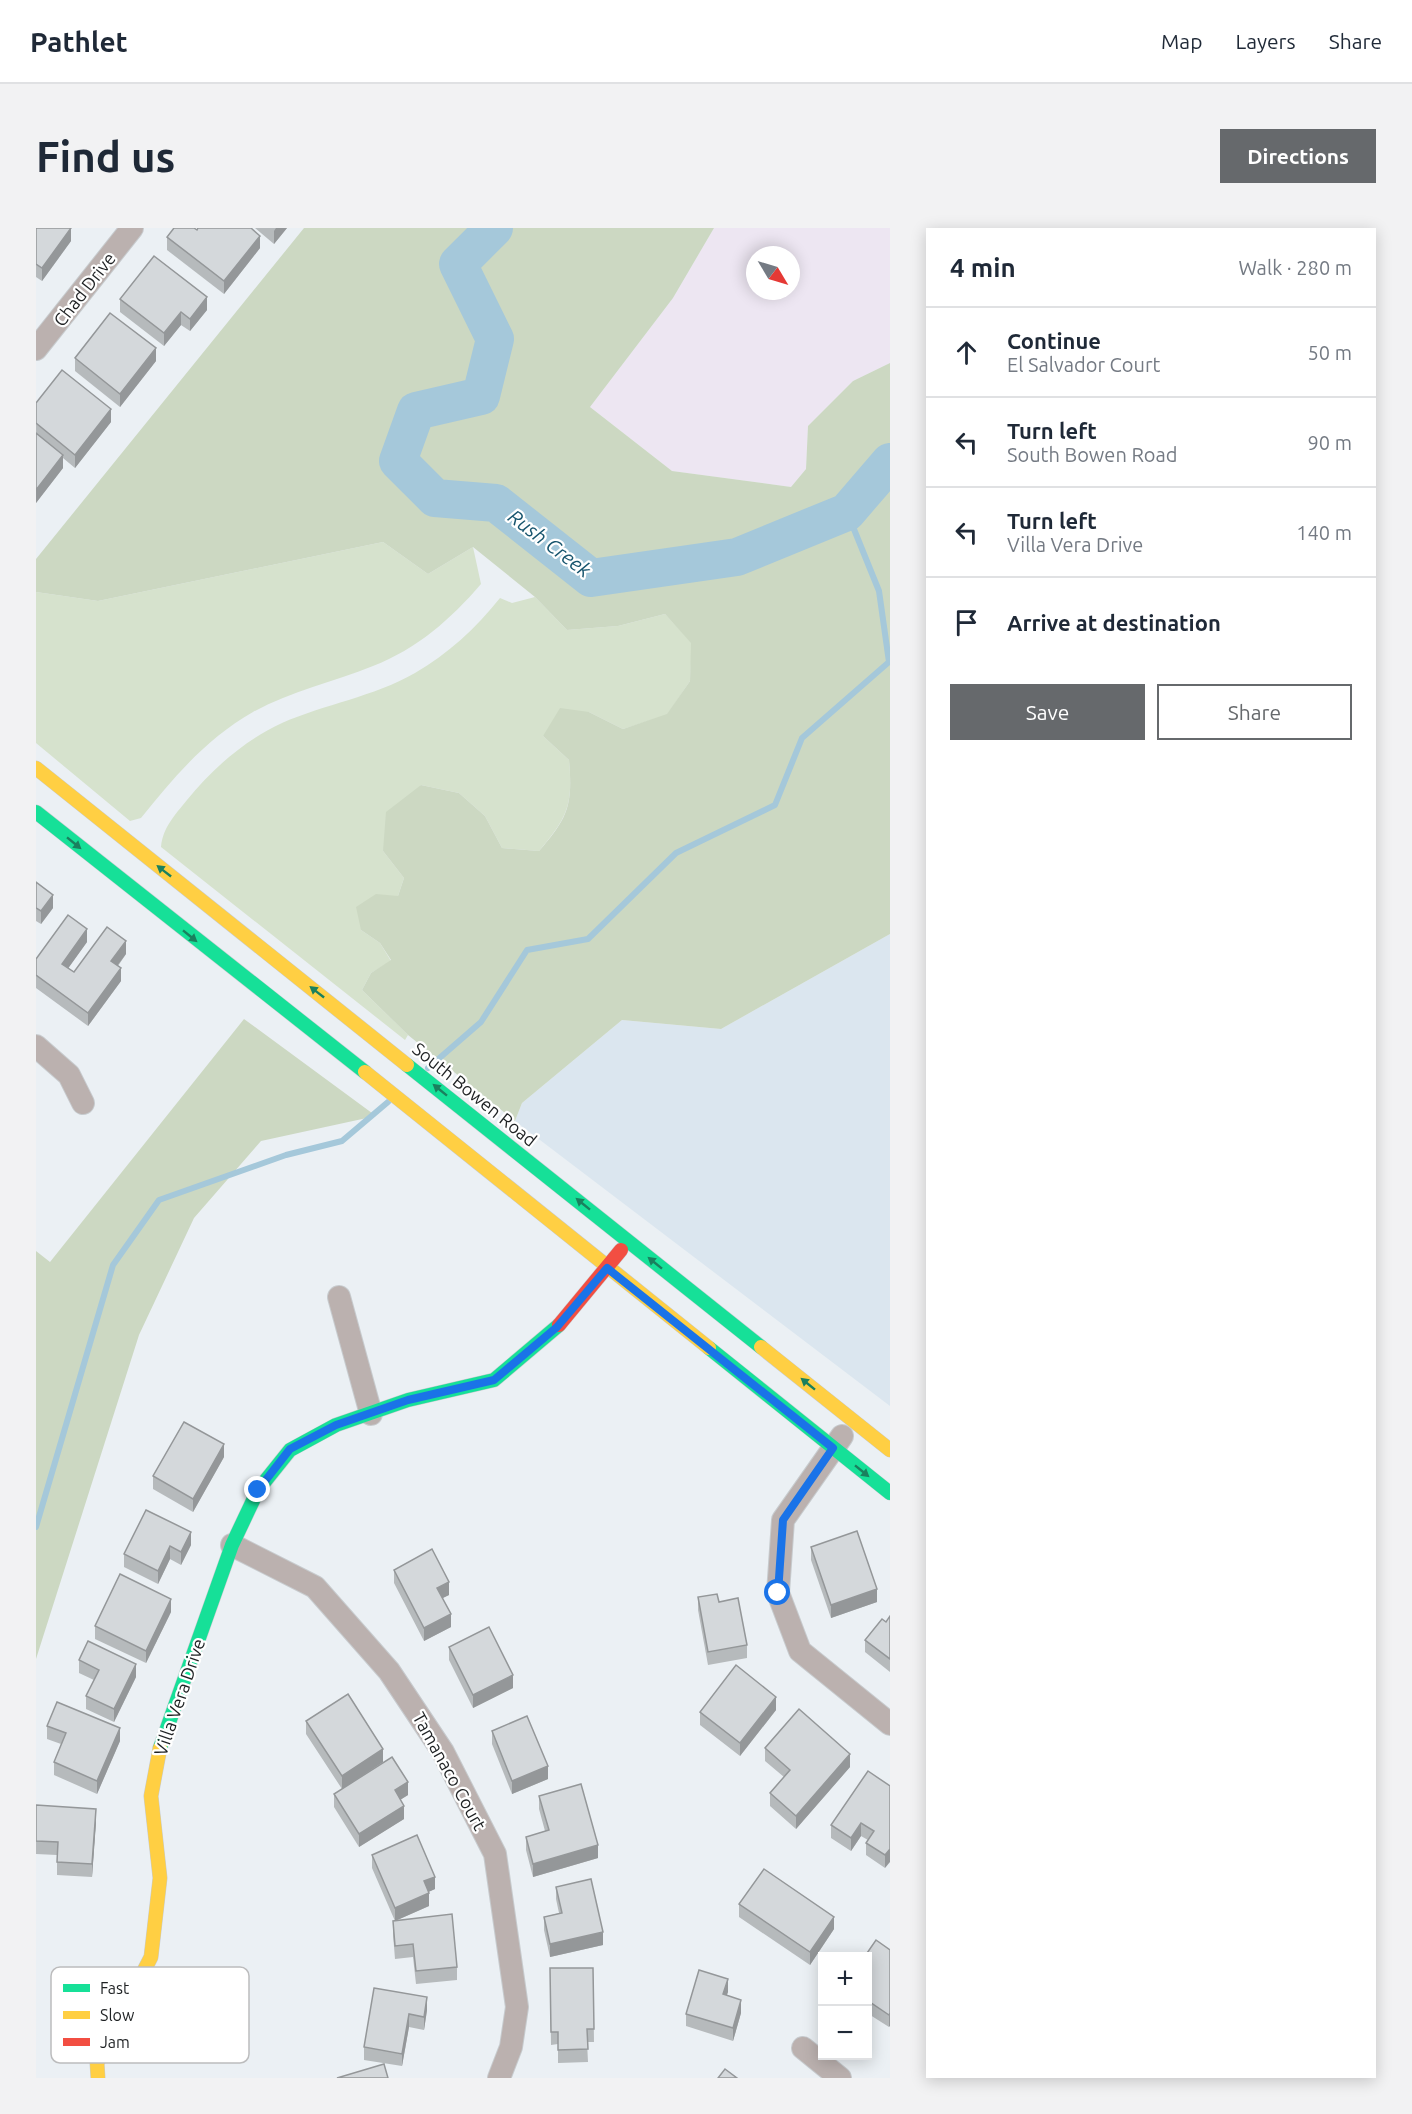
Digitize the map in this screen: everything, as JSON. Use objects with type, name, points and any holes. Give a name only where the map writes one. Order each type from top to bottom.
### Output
[{"type":"main road","name":"South Bowen Road","points":[[36,768],[890,1450]]},
{"type":"main road","points":[[36,812],[890,1493]]},
{"type":"main road","name":"Villa Vera Drive","points":[[146,1967],[151,1957],[160,1878],[151,1796],[157,1755],[232,1545],[258,1490],[290,1449],[336,1425],[408,1400],[494,1380],[557,1327],[628,1241]]},
{"type":"main road","name":"Villa Vera Drive","points":[[97,2063],[98,2078]]},
{"type":"street","name":"Chad Drive","points":[[36,349],[132,228]]},
{"type":"street","points":[[36,1046],[69,1075],[83,1103]]},
{"type":"street","points":[[339,1297],[371,1414]]},
{"type":"street","points":[[854,1421],[783,1520],[778,1593],[800,1651],[890,1724]]},
{"type":"street","name":"Tamanaco Court","points":[[232,1545],[315,1587],[389,1671],[443,1752],[495,1854],[518,2007],[511,2047],[498,2078]]},
{"type":"street","points":[[803,2048],[840,2078]]},
{"type":"shaded area","points":[[714,228],[890,228],[890,363],[853,381],[808,426],[806,469],[791,487],[672,471],[590,407],[673,298]]},
{"type":"shaded area","points":[[890,934],[890,1406],[515,1121],[522,1103],[622,1020],[721,1029]]},
{"type":"green space","points":[[304,228],[714,228],[673,298],[590,407],[672,471],[791,487],[806,469],[808,426],[853,381],[890,363],[890,934],[721,1029],[622,1020],[522,1103],[515,1121],[408,1035],[362,990],[371,973],[391,960],[380,943],[361,930],[356,907],[376,894],[398,896],[404,878],[383,851],[386,812],[421,785],[459,793],[485,816],[502,848],[539,851],[562,820],[569,800],[569,760],[543,736],[560,708],[589,712],[623,729],[667,714],[690,681],[691,643],[665,614],[618,626],[567,630],[535,597],[473,547],[428,574],[383,542],[98,601],[36,592],[36,559]]},
{"type":"green space","points":[[383,542],[428,574],[473,547],[481,584],[445,621],[404,651],[373,666],[282,698],[236,722],[192,759],[141,818],[130,821],[36,743],[36,592],[98,601]]},
{"type":"green space","points":[[535,597],[567,630],[618,626],[665,614],[692,643],[690,681],[667,715],[623,729],[589,712],[543,736],[569,760],[570,788],[569,800],[562,819],[539,851],[502,848],[485,816],[459,793],[421,785],[383,851],[404,878],[398,896],[361,930],[380,943],[391,961],[371,973],[362,990],[408,1035],[405,1040],[161,847],[164,833],[197,788],[230,756],[255,738],[298,716],[383,688],[415,673],[461,640],[500,598],[512,603]]},
{"type":"green space","points":[[244,1019],[376,1116],[261,1141],[194,1218],[139,1335],[36,1659],[36,1251],[50,1262]]},
{"type":"building","points":[[36,228],[71,228],[42,268],[36,264]]},
{"type":"building","points":[[174,228],[197,230],[198,228],[251,228],[260,236],[224,281],[167,237]]},
{"type":"building","points":[[154,256],[207,297],[190,319],[181,312],[164,333],[120,299]]},
{"type":"building","points":[[110,313],[156,348],[120,394],[75,358]]},
{"type":"building","points":[[62,370],[111,409],[75,455],[36,423],[36,403]]},
{"type":"building","points":[[36,433],[63,455],[36,490]]},
{"type":"building","points":[[36,882],[53,895],[41,911],[36,908]]},
{"type":"building","points":[[68,915],[87,929],[62,964],[74,972],[107,927],[126,941],[111,961],[121,968],[88,1013],[36,975],[36,959]]},
{"type":"building","points":[[184,1422],[224,1444],[193,1499],[153,1476]]},
{"type":"building","points":[[146,1510],[191,1532],[181,1552],[170,1546],[158,1571],[124,1554]]},
{"type":"building","points":[[857,1531],[877,1589],[831,1605],[811,1547]]},
{"type":"building","points":[[432,1549],[449,1582],[437,1588],[451,1614],[424,1628],[394,1570]]},
{"type":"building","points":[[120,1574],[171,1599],[146,1651],[95,1626]]},
{"type":"building","points":[[717,1594],[719,1602],[738,1598],[747,1645],[708,1652],[698,1597]]},
{"type":"building","points":[[890,1616],[890,1659],[865,1640],[882,1619],[886,1622]]},
{"type":"building","points":[[489,1627],[513,1675],[473,1695],[449,1647]]},
{"type":"building","points":[[88,1641],[136,1664],[114,1709],[86,1696],[99,1670],[79,1660]]},
{"type":"building","points":[[736,1665],[776,1697],[740,1743],[700,1712]]},
{"type":"building","points":[[348,1694],[383,1749],[342,1776],[306,1721]]},
{"type":"building","points":[[57,1702],[120,1728],[97,1781],[54,1762],[66,1733],[47,1726]]},
{"type":"building","points":[[799,1709],[850,1754],[796,1816],[770,1793],[790,1770],[765,1748]]},
{"type":"building","points":[[527,1716],[548,1766],[512,1781],[492,1731]]},
{"type":"building","points":[[392,1757],[408,1782],[395,1790],[404,1806],[359,1834],[334,1794]]},
{"type":"building","points":[[868,1771],[890,1786],[890,1849],[885,1855],[866,1843],[874,1831],[861,1823],[851,1838],[831,1825]]},
{"type":"building","points":[[581,1784],[598,1845],[533,1864],[526,1837],[549,1830],[539,1796]]},
{"type":"building","points":[[36,1805],[96,1809],[92,1864],[57,1862],[58,1842],[36,1841]]},
{"type":"building","points":[[417,1835],[435,1877],[424,1881],[429,1893],[395,1908],[372,1855]]},
{"type":"building","points":[[764,1869],[834,1917],[810,1952],[739,1904]]},
{"type":"building","points":[[591,1879],[603,1932],[550,1944],[544,1917],[562,1913],[556,1887]]},
{"type":"building","points":[[452,1914],[457,1967],[416,1971],[413,1944],[395,1946],[393,1921]]},
{"type":"building","points":[[876,1940],[890,1950],[889,2015],[872,2003],[872,1952],[868,1952]]},
{"type":"building","points":[[550,1968],[593,1968],[594,2029],[587,2029],[588,2049],[558,2050],[558,2032],[551,2032]]},
{"type":"building","points":[[699,1970],[728,1979],[723,1994],[741,2000],[733,2028],[686,2014]]},
{"type":"building","points":[[374,1988],[427,1997],[424,2017],[409,2014],[402,2054],[364,2047]]},
{"type":"building","points":[[384,2064],[388,2078],[337,2078]]},
{"type":"building","points":[[725,2069],[737,2078],[718,2078]]},
{"type":"waterway","name":"Rush Creek","points":[[494,228],[458,264],[495,339],[481,396],[416,411],[398,461],[435,498],[496,503],[591,578],[737,557],[847,512],[890,462]]},
{"type":"waterway","points":[[428,1068],[481,1022],[527,950],[588,939],[676,853],[775,805],[802,738],[889,662],[879,591],[847,512]]},
{"type":"waterway","points":[[36,1527],[113,1265],[159,1200],[286,1155],[342,1141],[388,1102]]},
{"type":"traffic: fast","points":[[36,812],[365,1072]]},
{"type":"traffic: fast","points":[[407,1065],[761,1347]]},
{"type":"traffic: fast","points":[[160,1748],[232,1545],[258,1490],[290,1450],[336,1425],[408,1400],[494,1380],[559,1325]]},
{"type":"traffic: fast","points":[[709,1348],[890,1493]]},
{"type":"traffic: slow","points":[[36,768],[407,1065]]},
{"type":"traffic: slow","points":[[365,1072],[709,1348]]},
{"type":"traffic: slow","points":[[761,1347],[890,1450]]},
{"type":"traffic: slow","points":[[146,1967],[151,1957],[160,1878],[151,1796],[160,1748]]},
{"type":"traffic: slow","points":[[97,2063],[98,2078]]},
{"type":"traffic: jam","points":[[559,1325],[621,1250]]},
{"type":"route","points":[[258,1490],[290,1449],[336,1425],[408,1400],[494,1380],[557,1327],[607,1268],[833,1448],[783,1520],[778,1593]]}]
